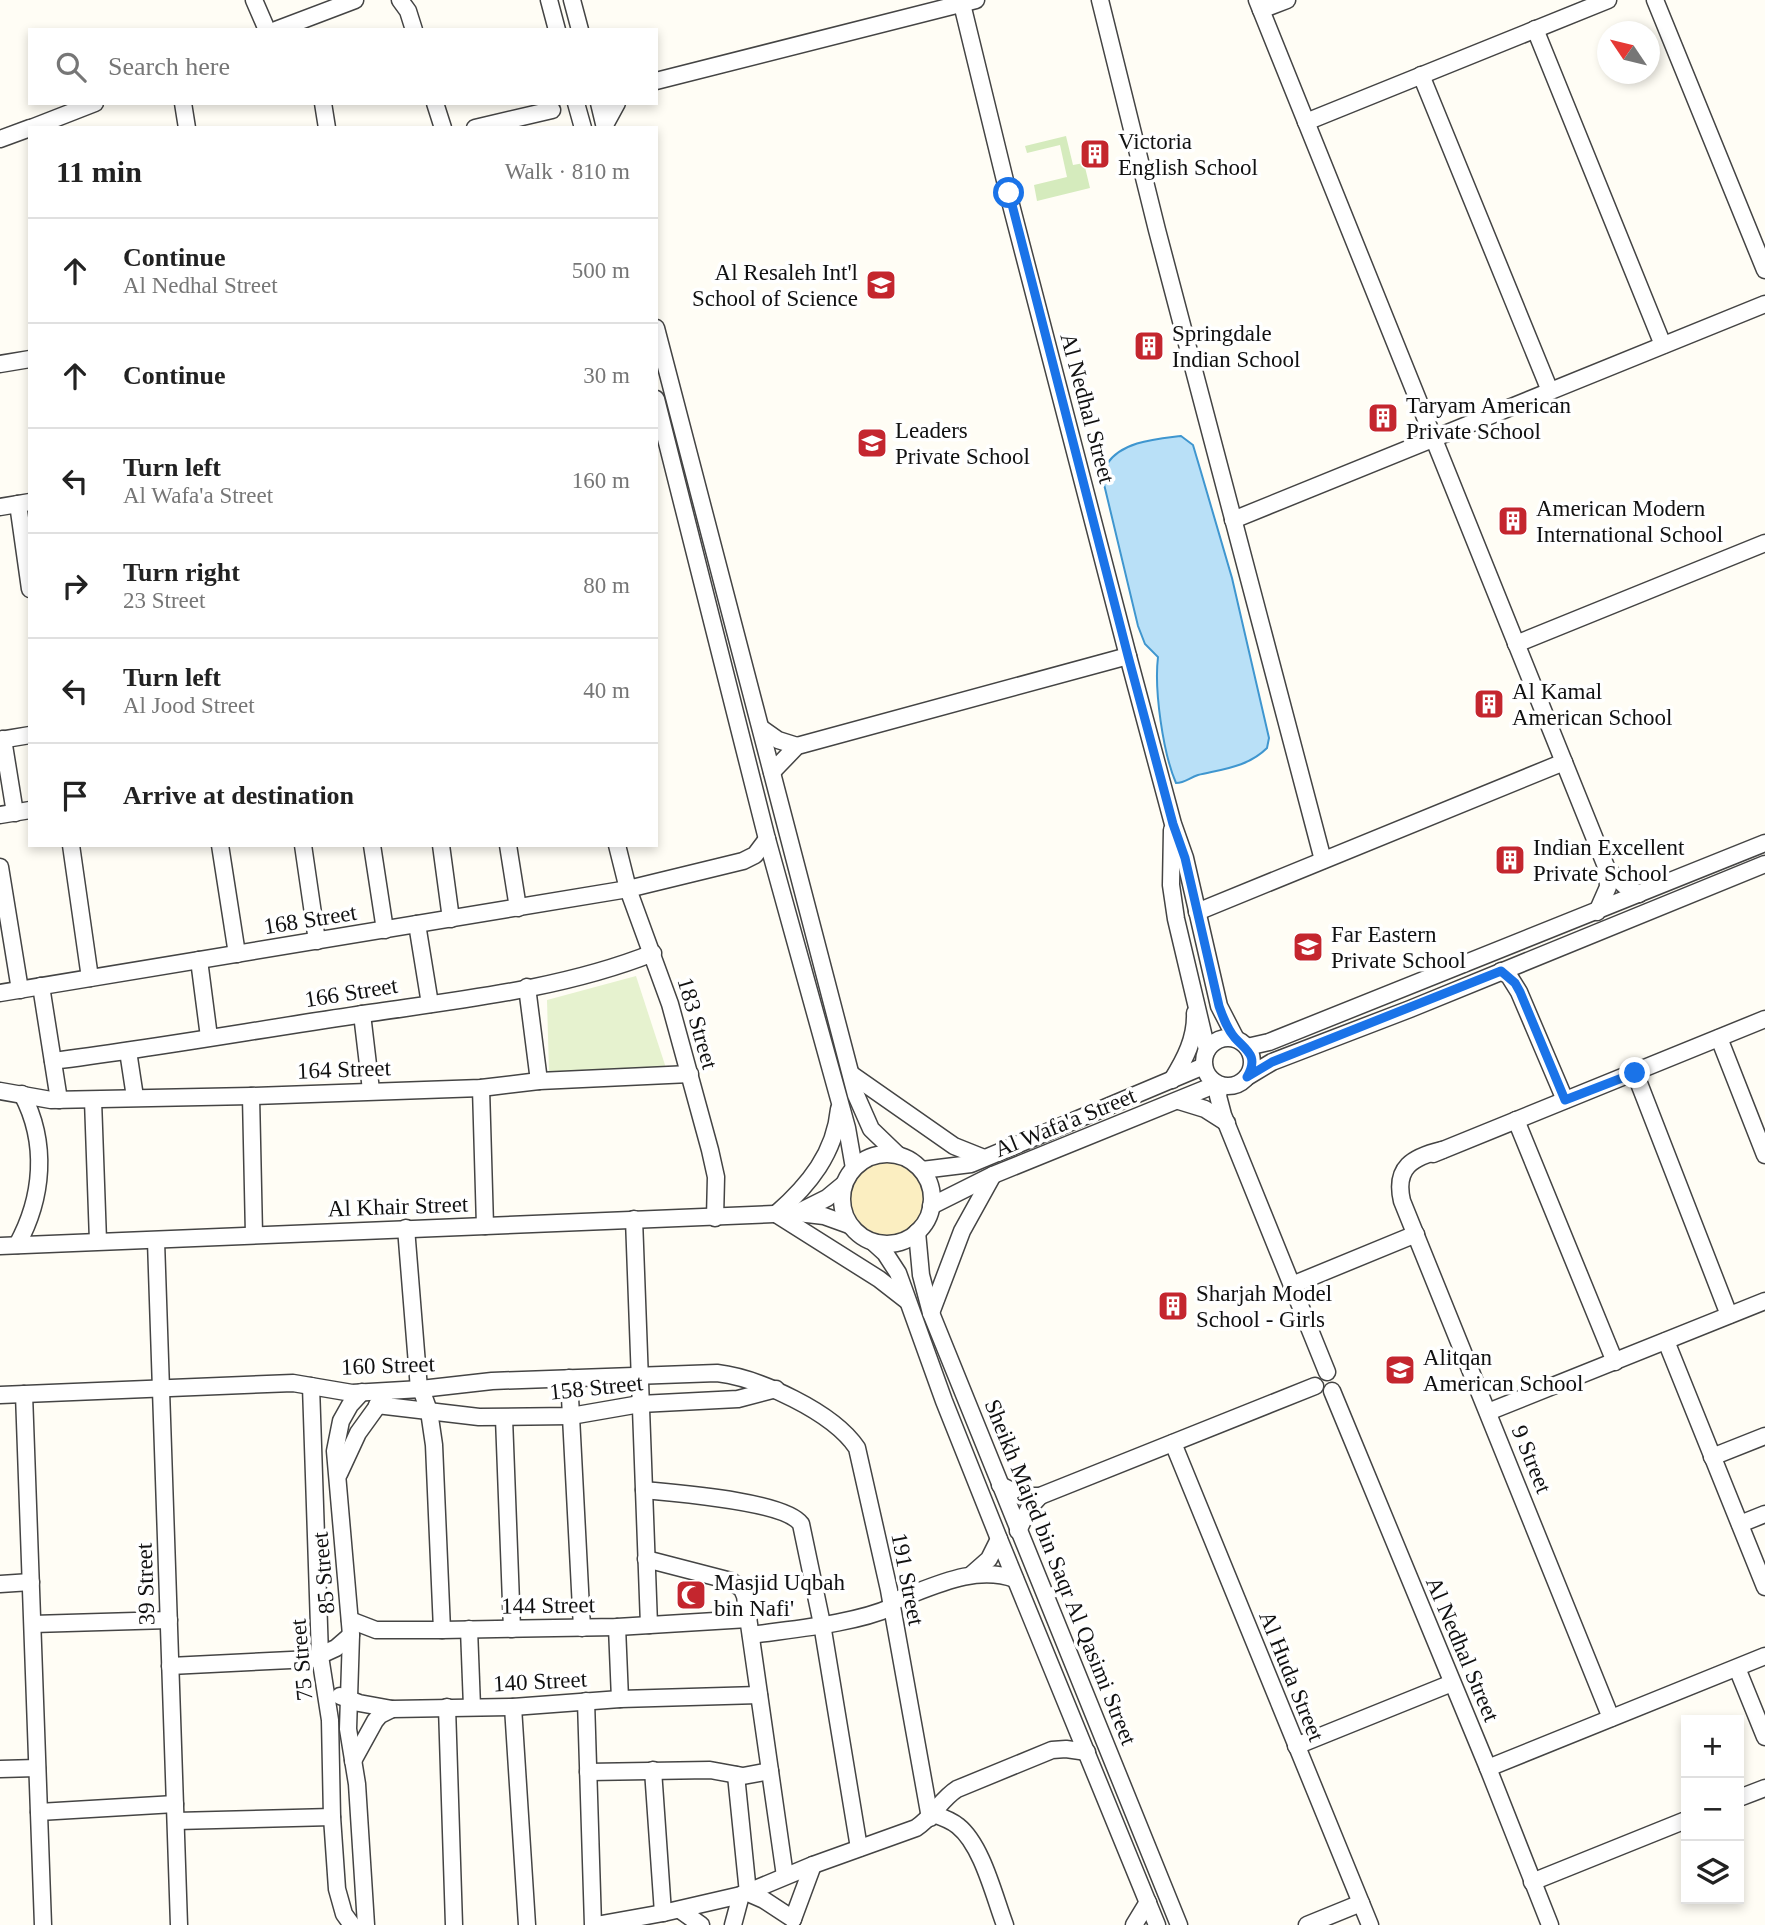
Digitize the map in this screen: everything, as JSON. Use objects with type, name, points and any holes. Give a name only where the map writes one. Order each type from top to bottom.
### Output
[{"type":"street","points":[[254,0],[266,28]]},
{"type":"street","points":[[286,28],[310,23],[355,0]]},
{"type":"street","points":[[400,0],[408,11],[413,28]]},
{"type":"street","points":[[549,0],[556,28]]},
{"type":"street","points":[[572,0],[579,28]]},
{"type":"street","points":[[1100,0],[1157,230],[1323,860]]},
{"type":"street","points":[[1287,0],[1259,5],[1607,869],[1608,887],[1597,912]]},
{"type":"street","points":[[1306,122],[1608,0]]},
{"type":"street","points":[[1655,0],[1765,270]]},
{"type":"street","points":[[658,80],[969,2]]},
{"type":"street","name":"Al Nedhal Street","points":[[969,2],[1010,201],[1128,656],[1173,824],[1185,858],[1219,1006],[1242,1043]]},
{"type":"street","points":[[1535,29],[1663,345]]},
{"type":"street","points":[[1422,75],[1550,391]]},
{"type":"street","points":[[41,126],[68,121],[92,105]]},
{"type":"street","points":[[183,105],[187,126]]},
{"type":"street","points":[[323,105],[327,126]]},
{"type":"street","points":[[436,105],[442,126]]},
{"type":"street","points":[[577,105],[582,126]]},
{"type":"street","points":[[600,105],[605,126]]},
{"type":"street","points":[[605,126],[616,105]]},
{"type":"street","points":[[484,126],[552,110]]},
{"type":"street","points":[[2,133],[28,128]]},
{"type":"street","points":[[1233,520],[1765,304]]},
{"type":"street","points":[[658,336],[851,1074],[865,1118],[879,1139],[922,1170],[930,1187],[932,1206],[917,1233],[897,1243],[874,1243],[864,1239],[849,1225],[842,1205],[844,1184],[854,1168],[870,1157],[879,1154],[898,1155]]},
{"type":"street","points":[[0,364],[28,359]]},
{"type":"street","points":[[658,407],[767,839],[850,1141],[854,1168]]},
{"type":"street","points":[[0,507],[24,503],[28,560]]},
{"type":"street","points":[[1516,644],[1765,543]]},
{"type":"street","points":[[772,772],[797,746],[1128,656]]},
{"type":"street","points":[[761,728],[778,740],[797,746]]},
{"type":"street","points":[[15,813],[1,739],[28,736]]},
{"type":"street","points":[[1197,912],[1564,762]]},
{"type":"street","name":"Al Nedhal Street","points":[[1173,824],[1171,885],[1205,1058]]},
{"type":"street","points":[[743,861],[755,855],[767,839]]},
{"type":"street","points":[[1230,1083],[1210,1079],[1205,1058],[1211,1045],[1223,1038],[1242,1043],[1269,1042],[1765,843]]},
{"type":"street","points":[[71,847],[90,978]]},
{"type":"street","points":[[220,847],[237,954]]},
{"type":"street","points":[[303,847],[317,941]]},
{"type":"street","points":[[372,847],[385,930]]},
{"type":"street","points":[[441,847],[451,919]]},
{"type":"street","points":[[508,847],[518,908]]},
{"type":"street","name":"183 Street","points":[[618,847],[628,889],[653,953],[690,1074],[716,1177],[715,1218]]},
{"type":"street","points":[[743,861],[761,864],[777,873]]},
{"type":"street","name":"168 Street","points":[[0,993],[628,889],[743,861]]},
{"type":"street","name":"Al Wafa'a Street","points":[[932,1206],[993,1175],[1230,1083],[1272,1062],[1765,864]]},
{"type":"street","points":[[0,867],[20,990]]},
{"type":"street","points":[[1607,869],[1625,887],[1639,894]]},
{"type":"street","points":[[417,924],[430,1004]]},
{"type":"street","name":"166 Street","points":[[53,1061],[527,987],[602,971],[653,953]]},
{"type":"street","points":[[199,960],[209,1037]]},
{"type":"street","points":[[1501,971],[1515,983],[1520,992],[1565,1100]]},
{"type":"street","points":[[41,986],[60,1100]]},
{"type":"street","points":[[527,987],[539,1082]]},
{"type":"street","points":[[1171,1081],[1184,1062],[1192,1042],[1195,1000]]},
{"type":"street","points":[[362,1014],[371,1090]]},
{"type":"street","points":[[1615,1362],[1516,1120],[1765,1019]]},
{"type":"street","points":[[1719,1038],[1765,1155]]},
{"type":"street","points":[[1242,1043],[1252,1065],[1230,1083],[1228,1124],[1327,1372],[1336,1378],[1332,1391],[1322,1393],[1315,1386]]},
{"type":"street","points":[[128,1051],[135,1097]]},
{"type":"street","name":"Al Wafa'a Street","points":[[922,1170],[957,1167],[984,1158],[1171,1081],[1205,1058]]},
{"type":"street","points":[[1635,1073],[1729,1315]]},
{"type":"street","name":"164 Street","points":[[0,1091],[60,1100],[93,1100],[481,1088],[539,1082],[690,1074]]},
{"type":"street","points":[[851,1074],[954,1146],[984,1158]]},
{"type":"street","points":[[481,1088],[485,1226]]},
{"type":"street","points":[[17,1245],[33,1208],[40,1168],[36,1130],[22,1094]]},
{"type":"street","points":[[251,1096],[254,1235]]},
{"type":"street","points":[[93,1100],[98,1241]]},
{"type":"street","points":[[1179,1101],[1205,1109],[1228,1124]]},
{"type":"street","points":[[840,1103],[836,1133],[825,1156],[807,1184],[776,1214],[879,1279],[907,1301]]},
{"type":"street","name":"9 Street","points":[[1516,1120],[1419,1157],[1403,1172],[1400,1193],[1611,1718]]},
{"type":"street","points":[[932,1313],[962,1231],[993,1175]]},
{"type":"street","name":"Al Khair Street","points":[[797,1213],[818,1203],[844,1184]]},
{"type":"street","name":"Al Khair Street","points":[[0,1246],[797,1213],[824,1216],[849,1225]]},
{"type":"street","points":[[634,1219],[649,1625]]},
{"type":"street","points":[[406,1228],[420,1389],[429,1411],[434,1445],[442,1630]]},
{"type":"street","name":"Sheikh Majed bin Saqr Al Qasimi Street","points":[[917,1233],[921,1275],[932,1313],[1179,1925]]},
{"type":"street","points":[[1292,1285],[1416,1234]]},
{"type":"street","name":"39 Street","points":[[156,1241],[179,1925]]},
{"type":"street","name":"Sheikh Majed bin Saqr Al Qasimi Street","points":[[874,1243],[892,1261],[999,1539],[1157,1925]]},
{"type":"street","points":[[1488,1412],[1765,1301]]},
{"type":"street","points":[[1666,1341],[1765,1587]]},
{"type":"street","points":[[1315,1386],[1317,1376],[1327,1372]]},
{"type":"street","name":"160 Street","points":[[0,1395],[293,1383],[342,1392],[362,1392],[478,1382],[724,1374],[747,1378],[776,1389]]},
{"type":"street","points":[[569,1378],[582,1628]]},
{"type":"street","name":"75 Street","points":[[311,1386],[320,1656],[330,1720],[332,1818],[339,1902],[352,1925]]},
{"type":"street","points":[[1000,1485],[1023,1496],[1041,1496],[1315,1386]]},
{"type":"street","name":"158 Street","points":[[377,1405],[504,1418],[571,1416],[640,1404],[738,1399],[776,1389]]},
{"type":"street","name":"191 Street","points":[[776,1389],[837,1427],[850,1437],[857,1448],[891,1604],[931,1816]]},
{"type":"street","points":[[337,1479],[354,1441],[390,1390]]},
{"type":"street","name":"Al Nedhal Street","points":[[1332,1391],[1488,1768],[1549,1925]]},
{"type":"street","name":"85 Street","points":[[362,1392],[341,1421],[335,1451],[351,1627],[348,1729],[357,1784],[366,1925]]},
{"type":"street","points":[[24,1394],[43,1925]]},
{"type":"street","points":[[504,1418],[512,1629]]},
{"type":"street","points":[[1712,1457],[1765,1436]]},
{"type":"street","name":"Al Huda Street","points":[[1173,1443],[1370,1925]]},
{"type":"street","points":[[314,1451],[335,1451]]},
{"type":"street","points":[[644,1490],[734,1501],[798,1519],[803,1530],[822,1624],[859,1848]]},
{"type":"street","points":[[1018,1531],[1029,1508],[1041,1496]]},
{"type":"street","points":[[1740,1524],[1765,1514]]},
{"type":"street","points":[[972,1574],[989,1559],[999,1539]]},
{"type":"street","points":[[646,1559],[725,1579],[737,1584],[745,1596],[785,1876]]},
{"type":"street","points":[[972,1574],[994,1573],[1015,1579]]},
{"type":"street","name":"144 Street","points":[[351,1627],[376,1630],[442,1630],[822,1624],[875,1613],[891,1604],[972,1574]]},
{"type":"street","points":[[0,1584],[31,1582]]},
{"type":"street","points":[[33,1624],[169,1620]]},
{"type":"street","points":[[170,1665],[304,1660],[336,1648],[351,1627]]},
{"type":"street","points":[[617,1627],[620,1699]]},
{"type":"street","points":[[469,1629],[472,1707]]},
{"type":"street","points":[[1488,1768],[1765,1656]]},
{"type":"street","points":[[1737,1668],[1765,1737]]},
{"type":"street","points":[[1296,1746],[1452,1682]]},
{"type":"street","name":"140 Street","points":[[326,1690],[349,1700],[392,1709],[513,1707],[620,1699],[759,1695]]},
{"type":"street","points":[[586,1701],[594,1925],[680,1910],[744,1894],[813,1865],[910,1831],[931,1816],[945,1798],[957,1789],[1052,1750],[1073,1749],[1087,1752]]},
{"type":"street","points":[[447,1707],[454,1925]]},
{"type":"street","points":[[513,1707],[527,1925]]},
{"type":"street","points":[[353,1761],[375,1721],[392,1709]]},
{"type":"street","points":[[1052,1750],[1068,1734],[1075,1721]]},
{"type":"street","points":[[0,1769],[37,1768]]},
{"type":"street","points":[[653,1770],[663,1913]]},
{"type":"street","points":[[588,1772],[710,1770],[736,1775],[770,1771]]},
{"type":"street","points":[[733,1925],[744,1894],[736,1775]]},
{"type":"street","points":[[1744,1796],[1765,1788]]},
{"type":"street","points":[[39,1811],[332,1818]]},
{"type":"street","points":[[931,1816],[959,1827],[968,1837],[976,1849],[1005,1925]]},
{"type":"street","points":[[1532,1882],[1681,1822]]},
{"type":"street","points":[[744,1894],[764,1899],[794,1922],[813,1865]]},
{"type":"street","points":[[1134,1925],[1148,1902]]},
{"type":"street","points":[[1307,1925],[1361,1903]]},
{"type":"street","points":[[680,1910],[701,1925]]},
{"type":"green space","points":[[1066,136],[1073,165],[1084,163],[1090,188],[1037,201],[1034,185],[1067,177],[1060,145],[1027,153],[1025,146]]},
{"type":"green space","points":[[636,976],[666,1068],[549,1072],[547,1000]]},
{"type":"sand","points":[[890,1156],[905,1159],[918,1168],[927,1181],[930,1196],[927,1211],[918,1224],[905,1233],[890,1236],[875,1233],[862,1224],[853,1211],[850,1196],[853,1181],[862,1168],[875,1159]]},
{"type":"water","points":[[1181,436],[1193,445],[1232,578],[1269,738],[1267,748],[1252,759],[1176,783],[1167,755],[1161,721],[1157,686],[1158,657],[1145,644],[1138,626],[1103,480],[1107,464],[1122,450],[1141,442]]},
{"type":"place","name":"Victoria English School","points":[[1095,154]]},
{"type":"place","name":"Al Resaleh Int'l School of Science","points":[[881,285]]},
{"type":"place","name":"Springdale Indian School","points":[[1149,346]]},
{"type":"place","name":"Taryam American Private School","points":[[1383,418]]},
{"type":"place","name":"Leaders Private School","points":[[872,443]]},
{"type":"place","name":"American Modern International School","points":[[1513,521]]},
{"type":"place","name":"Al Kamal American School","points":[[1489,704]]},
{"type":"place","name":"Indian Excellent Private School","points":[[1510,860]]},
{"type":"place","name":"Far Eastern Private School","points":[[1308,947]]},
{"type":"place","name":"Sharjah Model School - Girls","points":[[1173,1306]]},
{"type":"place","name":"Alitqan American School","points":[[1400,1370]]},
{"type":"place","name":"Masjid Uqbah bin Nafi'","points":[[691,1595]]},
{"type":"route","points":[[1009,193],[1128,656],[1173,824],[1185,858],[1219,1006],[1229,1029],[1236,1039],[1247,1047],[1252,1059],[1247,1077],[1272,1062],[1501,971],[1509,976],[1520,992],[1565,1100],[1635,1073]]}]
